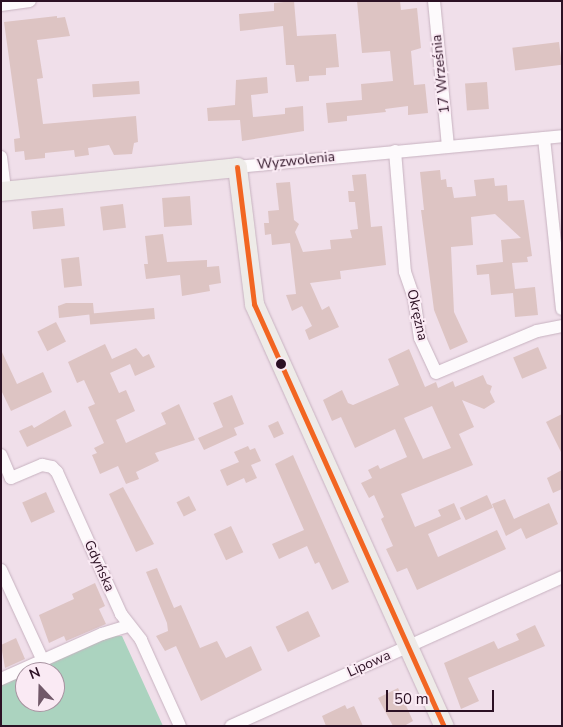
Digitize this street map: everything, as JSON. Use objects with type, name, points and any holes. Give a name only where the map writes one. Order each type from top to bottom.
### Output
[{"type":"street","points":[[1,4],[30,1]]},
{"type":"street","name":"17 Września","points":[[434,1],[448,146]]},
{"type":"street","name":"Wyzwolenia","points":[[3,191],[562,136]]},
{"type":"street","points":[[544,138],[562,309]]},
{"type":"street","name":"Okrężna","points":[[395,151],[406,272],[414,298],[420,338],[436,373],[537,331],[562,326]]},
{"type":"street","points":[[1,157],[3,191]]},
{"type":"street","points":[[237,167],[254,304],[444,726]]},
{"type":"street","name":"Gdyńska","points":[[1,455],[6,480],[42,465],[52,467],[57,472],[128,626],[141,640],[180,726]]},
{"type":"street","points":[[1,570],[42,661]]},
{"type":"street","name":"Lipowa","points":[[231,726],[562,577]]},
{"type":"street","points":[[1,679],[128,626]]},
{"type":"green space","points":[[104,636],[122,636],[163,726],[1,726],[1,682],[15,676],[15,712],[65,712],[65,662],[46,662]]},
{"type":"building","points":[[294,1],[297,36],[336,34],[339,67],[326,68],[326,75],[309,76],[309,81],[296,82],[294,65],[286,65],[283,26],[240,31],[239,14],[274,11],[274,3]]},
{"type":"building","points":[[357,1],[400,1],[401,10],[417,8],[421,48],[411,51],[414,85],[425,84],[428,113],[408,115],[408,106],[385,109],[386,112],[347,116],[347,121],[328,123],[326,103],[362,100],[361,84],[393,81],[390,51],[362,53]]},
{"type":"building","points":[[57,16],[57,18],[65,17],[70,36],[37,40],[43,78],[37,79],[43,124],[136,116],[138,142],[134,143],[132,154],[114,155],[109,145],[88,148],[89,155],[75,157],[74,150],[45,153],[45,158],[25,160],[24,151],[15,152],[14,139],[20,138],[4,22]]},
{"type":"building","points":[[559,42],[562,65],[515,71],[512,48]]},
{"type":"building","points":[[267,77],[268,93],[251,95],[253,117],[285,114],[285,108],[303,106],[304,131],[242,141],[240,120],[208,121],[207,108],[235,105],[236,80]]},
{"type":"building","points":[[139,81],[140,94],[93,97],[92,84]]},
{"type":"building","points":[[487,82],[489,109],[467,110],[465,84]]},
{"type":"building","points":[[440,170],[441,180],[446,179],[447,187],[452,187],[454,198],[476,196],[474,180],[494,178],[495,186],[507,185],[508,201],[524,200],[532,256],[527,257],[528,262],[512,263],[515,289],[535,287],[538,315],[515,317],[513,293],[491,295],[489,274],[477,275],[476,265],[503,262],[501,240],[521,238],[495,214],[471,217],[473,245],[451,247],[454,312],[468,342],[450,350],[434,310],[421,210],[424,210],[420,172]]},
{"type":"building","points":[[366,174],[371,227],[382,226],[386,265],[340,271],[341,279],[310,283],[322,310],[329,306],[339,327],[309,340],[305,330],[312,326],[302,306],[292,311],[286,295],[296,294],[290,243],[272,245],[271,234],[265,235],[264,223],[269,223],[268,211],[279,210],[276,183],[290,182],[294,220],[299,224],[295,232],[303,252],[331,249],[330,240],[352,238],[350,230],[358,229],[355,202],[349,202],[348,191],[354,191],[352,175]]},
{"type":"building","points":[[190,196],[192,225],[164,227],[162,198]]},
{"type":"building","points":[[123,204],[126,228],[103,231],[100,207]]},
{"type":"building","points":[[63,208],[65,226],[33,229],[31,211]]},
{"type":"building","points":[[163,234],[167,262],[207,260],[207,267],[219,266],[221,283],[209,285],[210,291],[182,296],[180,275],[146,279],[144,264],[148,264],[145,236]]},
{"type":"building","points":[[79,257],[82,286],[64,288],[61,259]]},
{"type":"building","points":[[66,303],[93,303],[94,314],[59,318],[58,306]]},
{"type":"building","points":[[154,308],[155,319],[90,325],[89,314]]},
{"type":"building","points":[[56,322],[66,342],[47,351],[37,332]]},
{"type":"building","points":[[105,344],[112,359],[136,348],[143,357],[149,354],[155,367],[135,376],[130,364],[110,373],[119,393],[126,390],[135,411],[116,420],[126,443],[166,424],[161,413],[179,404],[195,440],[155,453],[159,461],[136,472],[139,479],[126,484],[118,466],[100,474],[92,455],[97,453],[94,448],[104,443],[88,407],[95,404],[84,380],[77,383],[68,362]]},
{"type":"building","points":[[538,347],[547,368],[522,379],[513,358]]},
{"type":"building","points":[[409,349],[425,387],[436,382],[438,388],[453,381],[455,387],[483,375],[487,384],[492,386],[490,392],[495,402],[484,409],[462,400],[474,427],[459,434],[473,465],[401,494],[415,527],[441,516],[438,510],[454,503],[461,519],[428,534],[438,557],[497,530],[506,549],[417,590],[407,568],[397,572],[386,549],[393,546],[381,519],[384,517],[374,495],[369,498],[361,483],[372,478],[368,470],[378,465],[380,469],[407,457],[395,429],[355,448],[341,417],[332,421],[323,400],[342,390],[348,403],[353,405],[399,385],[388,359]],"holes":[[[432,406],[451,448],[423,459],[404,418]]]},
{"type":"building","points":[[1,350],[17,384],[43,372],[52,392],[11,411],[1,390]]},
{"type":"building","points":[[232,395],[244,424],[234,428],[237,435],[204,450],[198,438],[223,427],[213,403]]},
{"type":"building","points":[[65,410],[72,426],[27,447],[19,431],[32,425],[34,428]]},
{"type":"building","points":[[562,414],[562,454],[546,422]]},
{"type":"building","points":[[278,421],[284,434],[274,438],[268,426]]},
{"type":"building","points":[[248,446],[250,450],[255,448],[261,461],[251,465],[257,478],[246,483],[244,478],[227,486],[220,470],[239,462],[234,452]]},
{"type":"building","points":[[293,455],[349,582],[332,590],[319,562],[315,564],[307,546],[279,559],[272,544],[304,530],[275,464]]},
{"type":"building","points":[[562,470],[562,489],[553,493],[547,478]]},
{"type":"building","points":[[123,487],[154,544],[136,552],[109,494]]},
{"type":"building","points":[[46,492],[55,512],[31,523],[22,503]]},
{"type":"building","points":[[487,495],[493,508],[466,520],[460,508]]},
{"type":"building","points":[[189,496],[196,510],[184,517],[177,502]]},
{"type":"building","points":[[505,499],[514,519],[549,503],[558,524],[526,539],[521,528],[506,536],[492,504]]},
{"type":"building","points":[[231,526],[243,552],[226,560],[214,534]]},
{"type":"building","points":[[157,568],[174,608],[181,605],[200,648],[217,641],[226,658],[251,646],[262,670],[201,701],[176,646],[165,651],[156,636],[168,631],[167,623],[146,572]]},
{"type":"building","points":[[95,583],[105,606],[99,609],[106,624],[66,641],[64,636],[49,643],[39,615],[74,599],[72,594]]},
{"type":"building","points":[[308,611],[320,636],[288,652],[276,627]]},
{"type":"building","points":[[535,625],[545,646],[468,678],[479,701],[461,709],[444,663],[494,641],[498,649],[519,640],[516,634]]},
{"type":"building","points":[[16,638],[25,659],[5,668],[1,645]]},
{"type":"building","points":[[398,688],[413,721],[404,726],[393,726],[378,698]]},
{"type":"building","points":[[345,705],[347,709],[354,706],[363,726],[326,726],[322,716]]},
{"type":"transit line","points":[[237,167],[254,304],[444,726]]}]
